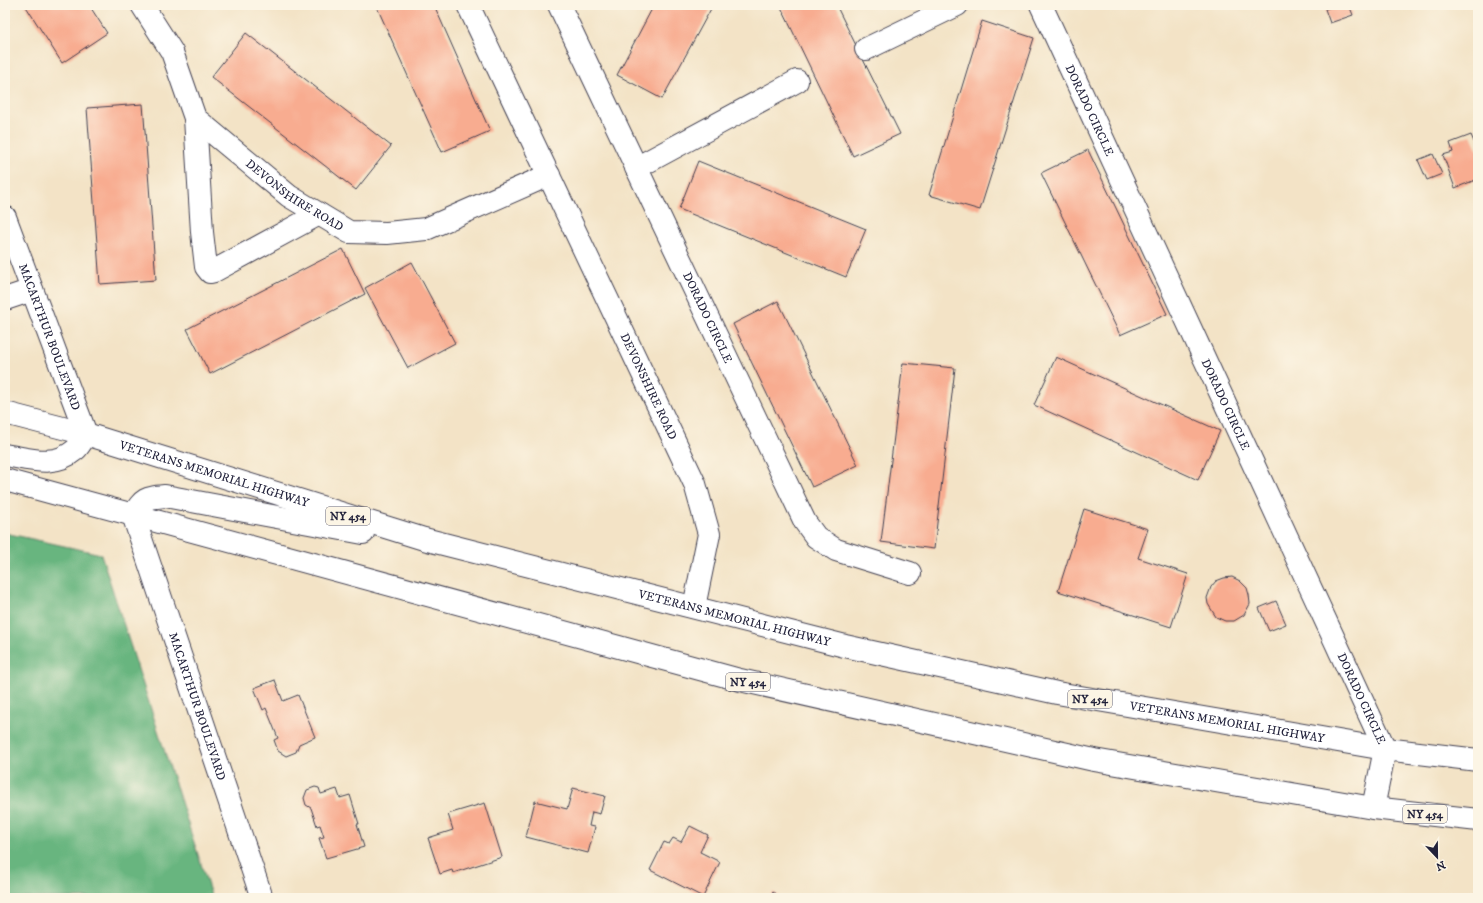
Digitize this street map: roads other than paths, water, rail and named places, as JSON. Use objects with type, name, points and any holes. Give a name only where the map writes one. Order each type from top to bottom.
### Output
[{"type":"main road","points":[[142,5],[172,52],[195,118],[202,232],[206,267],[210,272],[319,214]]},
{"type":"main road","name":"DEVONSHIRE ROAD","points":[[468,5],[694,484],[709,534],[694,607]]},
{"type":"main road","name":"DORADO CIRCLE","points":[[559,5],[805,522],[816,537],[836,550],[910,573]]},
{"type":"main road","points":[[866,50],[957,5]]},
{"type":"main road","name":"DORADO CIRCLE","points":[[1041,5],[1385,749],[1373,808]]},
{"type":"main road","points":[[636,168],[797,81]]},
{"type":"main road","name":"DEVONSHIRE ROAD","points":[[195,118],[289,196],[349,232],[387,233],[426,229],[549,175]]},
{"type":"main road","name":"MACARTHUR BOULEVARD","points":[[5,217],[86,434]]},
{"type":"main road","points":[[5,299],[32,290]]},
{"type":"main road","name":"VETERANS MEMORIAL HIGHWAY","points":[[5,413],[86,434],[424,539],[845,646],[1057,693],[1385,749],[1478,760]]},
{"type":"main road","points":[[5,455],[45,462],[62,458],[76,449],[86,434]]},
{"type":"main road","name":"NY 454","points":[[5,480],[740,680],[1094,760],[1373,808],[1478,820]]},
{"type":"main road","points":[[133,514],[142,501],[151,497],[166,496],[502,559]]},
{"type":"main road","name":"MACARTHUR BOULEVARD","points":[[133,514],[262,898]]}]
